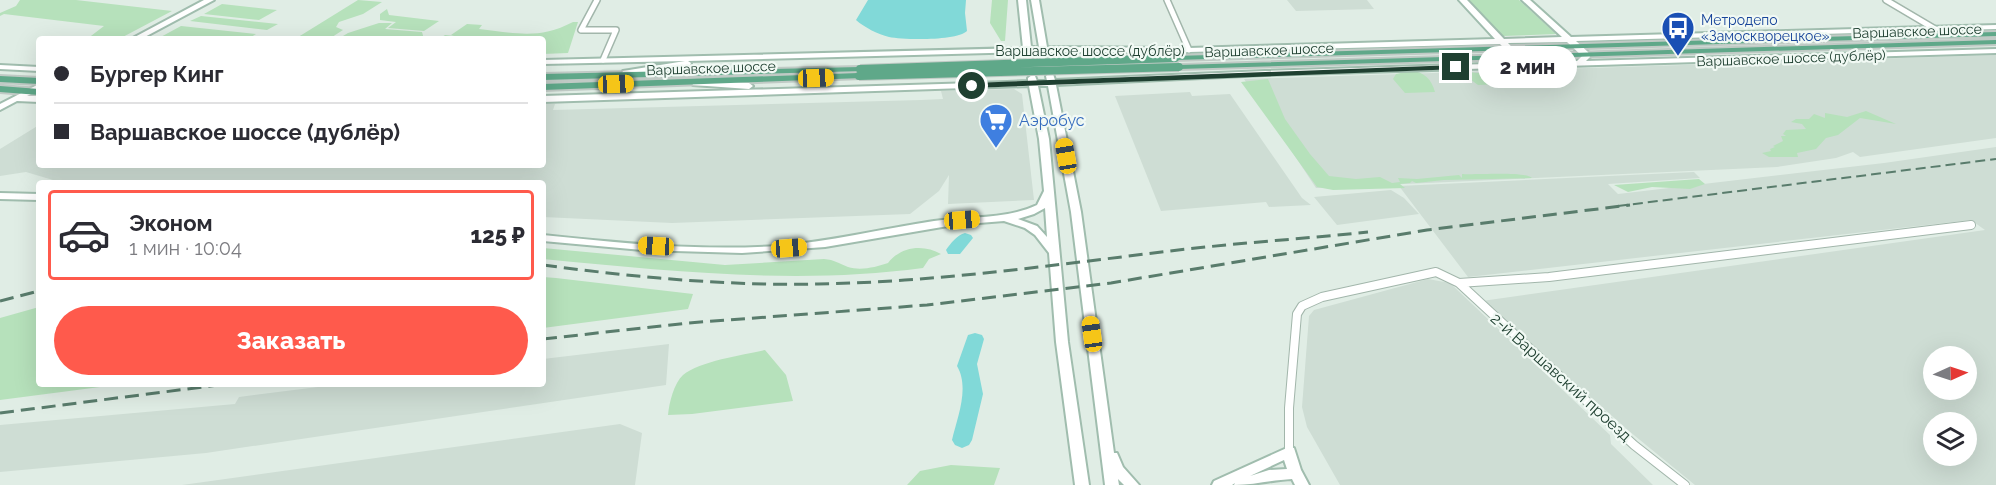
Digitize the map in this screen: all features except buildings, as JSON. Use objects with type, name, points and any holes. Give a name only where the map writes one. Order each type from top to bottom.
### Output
[{"type":"main road","points":[[141,36],[210,0]]},
{"type":"main road","points":[[1022,0],[1026,50],[1039,112],[1049,190],[1053,253],[1082,485]]},
{"type":"main road","points":[[1035,0],[1076,212],[1112,485]]},
{"type":"main road","points":[[1436,68],[1506,49],[1463,0]]},
{"type":"main road","points":[[1526,0],[1585,54],[1584,60],[1573,64]]},
{"type":"main road","name":"Варшавское шоссе (дублёр)","points":[[546,62],[1026,50],[1143,51],[1400,44],[1506,49],[1569,40],[1996,27]]},
{"type":"main road","name":"Варшавское шоссе","points":[[546,87],[1576,46],[1996,34]]},
{"type":"main road","name":"Варшавское шоссе","points":[[1177,62],[1506,49],[1517,57],[1996,42]]},
{"type":"main road","points":[[1400,44],[1466,50]]},
{"type":"main road","points":[[1120,80],[1105,78],[1092,72],[1088,68],[1089,61],[1102,55],[1143,51]]},
{"type":"main road","name":"Варшавское шоссе (дублёр)","points":[[546,99],[1996,51]]},
{"type":"main road","points":[[939,53],[975,55],[985,59],[991,68],[989,74],[977,82],[939,87]]},
{"type":"main road","points":[[612,75],[735,57]]},
{"type":"main road","points":[[0,67],[36,69]]},
{"type":"main road","name":"Варшавское шоссе","points":[[546,77],[860,73]]},
{"type":"main road","points":[[0,79],[36,81]]},
{"type":"main road","points":[[685,82],[736,86],[915,88]]},
{"type":"main road","points":[[0,89],[34,92]]},
{"type":"main road","points":[[0,107],[34,92]]},
{"type":"main road","points":[[0,99],[36,99]]},
{"type":"main road","points":[[1039,112],[1049,107],[1058,112]]},
{"type":"main road","points":[[546,238],[753,250],[807,246],[856,240],[918,226],[1020,215],[1036,210],[1044,203],[1049,190]]},
{"type":"main road","points":[[0,196],[36,197]]},
{"type":"main road","points":[[987,219],[1029,225],[1039,232],[1053,253]]},
{"type":"main road","points":[[1109,452],[1118,470],[1132,485]]},
{"type":"main road","points":[[1219,485],[1289,452],[1299,479],[1269,475],[1241,485]]},
{"type":"street","points":[[597,0],[581,30],[616,30],[603,60]]},
{"type":"street","points":[[1167,0],[1189,50]]},
{"type":"street","points":[[1886,0],[1935,29]]},
{"type":"street","points":[[1023,27],[1030,30],[1039,27]]},
{"type":"street","points":[[1460,283],[1549,277],[1971,225]]},
{"type":"street","name":"2-й Варшавский проезд","points":[[1289,452],[1289,408],[1297,314],[1302,306],[1322,297],[1436,272],[1460,283],[1634,445],[1685,485]]},
{"type":"shaded area","points":[[1287,0],[1367,0],[1374,9],[1296,11]]},
{"type":"shaded area","points":[[1996,55],[1996,138],[1860,157],[1853,152],[1836,158],[1777,167],[1316,188],[1244,79]]},
{"type":"shaded area","points":[[1014,89],[1022,94],[1034,200],[948,204],[949,175],[939,191],[910,214],[672,223],[546,217],[546,180],[53,180],[26,172],[0,176],[0,149],[36,127],[36,168],[546,168],[546,104],[555,104],[553,110],[921,100],[943,99],[941,91]]},
{"type":"shaded area","points":[[1190,92],[1192,96],[1230,94],[1302,198],[1311,205],[1269,207],[1266,202],[1161,211],[1115,96]]},
{"type":"shaded area","points":[[1996,147],[1996,485],[1695,485],[1629,431],[1482,301],[1985,230],[1971,220],[1468,277],[1399,186],[1694,172],[1700,178],[1608,184],[1618,194],[1884,163]]},
{"type":"shaded area","points":[[1391,190],[1404,198],[1419,214],[1337,225],[1314,197]]},
{"type":"shaded area","points":[[1428,279],[1450,283],[1610,435],[1611,444],[1653,485],[1340,485],[1307,427],[1302,407],[1309,316],[1314,310]]},
{"type":"shaded area","points":[[669,344],[666,385],[206,453],[0,472],[0,425],[235,404],[239,397],[318,387],[546,387],[546,359]]},
{"type":"shaded area","points":[[620,424],[642,433],[635,485],[182,485]]},
{"type":"green space","points":[[20,0],[76,0],[172,11],[125,36],[91,36],[104,26],[4,14],[0,16],[0,13],[16,6]]},
{"type":"green space","points":[[358,0],[382,2],[363,14],[339,22],[336,27],[343,30],[334,36],[300,36]]},
{"type":"green space","points":[[992,0],[1008,0],[1005,41],[1001,41],[990,23]]},
{"type":"green space","points":[[1468,0],[1519,0],[1556,34],[1503,36]]},
{"type":"green space","points":[[222,4],[277,10],[259,20],[204,14]]},
{"type":"green space","points":[[387,9],[389,15],[439,21],[424,31],[388,28],[396,22],[380,20],[380,14]]},
{"type":"green space","points":[[201,16],[278,24],[267,30],[190,21]]},
{"type":"green space","points":[[578,22],[568,53],[546,54],[546,36],[451,35],[467,24],[482,25],[479,29],[527,34]]},
{"type":"green space","points":[[379,23],[392,23],[385,29],[422,32],[423,36],[343,36]]},
{"type":"green space","points":[[181,26],[256,34],[253,36],[163,36]]},
{"type":"green space","points":[[1410,71],[1427,77],[1435,92],[1405,93],[1393,79],[1396,74]]},
{"type":"green space","points":[[1467,72],[1500,75],[1502,84],[1478,85],[1470,79],[1472,77]]},
{"type":"green space","points":[[1268,79],[1285,119],[1329,176],[1356,179],[1380,177],[1392,183],[1400,182],[1398,178],[1417,179],[1459,175],[1462,178],[1462,174],[1510,174],[1532,178],[1416,183],[1412,181],[1400,184],[1405,188],[1333,190],[1317,187],[1241,82]]},
{"type":"green space","points":[[1866,111],[1896,124],[1860,118],[1838,135],[1826,138],[1816,149],[1797,153],[1798,157],[1769,157],[1762,153],[1771,151],[1770,149],[1775,147],[1773,146],[1783,141],[1781,136],[1786,136],[1783,134],[1786,130],[1806,129],[1802,124],[1791,122],[1796,119],[1809,119],[1814,114],[1825,118],[1825,113],[1847,117]]},
{"type":"green space","points":[[1699,179],[1705,184],[1690,189],[1652,187],[1628,192],[1614,185]]},
{"type":"green space","points":[[546,248],[725,265],[824,259],[858,269],[888,263],[899,253],[913,248],[927,249],[941,254],[929,259],[923,268],[876,273],[781,276],[638,268],[546,259]]},
{"type":"green space","points":[[546,277],[693,294],[688,309],[546,328]]},
{"type":"green space","points":[[36,308],[36,387],[100,387],[0,400],[0,318]]},
{"type":"green space","points":[[765,350],[786,375],[793,401],[668,415],[672,394],[683,375],[711,362]]},
{"type":"green space","points":[[951,465],[1000,468],[994,485],[907,485],[920,471]]},
{"type":"water","points":[[868,0],[966,0],[967,31],[953,37],[930,39],[885,36],[856,20]]},
{"type":"waterway","points":[[954,250],[965,238]]},
{"type":"waterway","points":[[962,440],[973,394],[970,369],[967,366],[975,339]]},
{"type":"railway","points":[[1618,206],[1996,159]]},
{"type":"railway","points":[[546,339],[688,323],[927,305],[1111,283],[1427,230],[1630,205]]},
{"type":"railway","points":[[546,265],[715,282],[862,283],[994,272],[1195,248],[1368,232]]},
{"type":"railway","points":[[0,301],[36,292]]},
{"type":"railway","points":[[0,413],[203,387]]},
{"type":"place","name":"Метродепо «Замоскворецкое»","points":[[1678,57]]},
{"type":"place","name":"Аэробус","points":[[996,149]]},
{"type":"route","points":[[972,86],[1456,67]]}]
